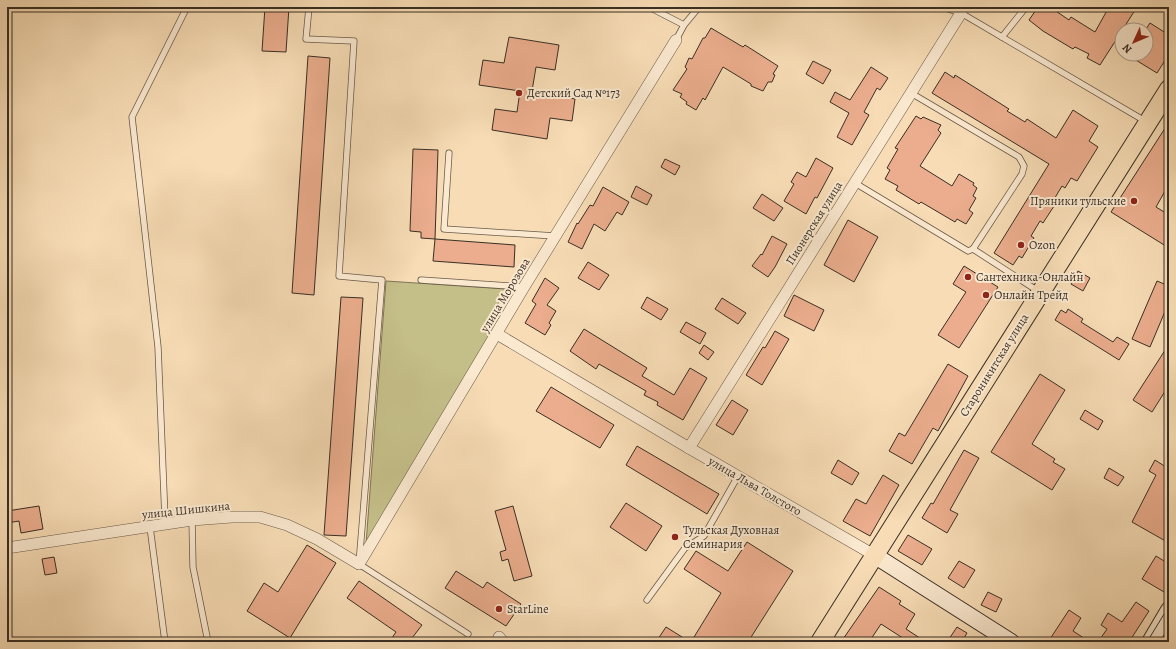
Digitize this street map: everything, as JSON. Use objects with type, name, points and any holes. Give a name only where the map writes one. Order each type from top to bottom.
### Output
[{"type":"main road","name":"Староникитская улица","points":[[820,642],[1147,123],[1166,98]]},
{"type":"street","name":"Пионерская улица","points":[[689,448],[962,10]]},
{"type":"street","name":"улица Морозова","points":[[359,564],[524,287],[676,40]]},
{"type":"street","name":"улица Льва Толстого","points":[[497,334],[689,448],[874,555],[1011,642]]},
{"type":"street","name":"улица Шишкина","points":[[7,548],[192,520],[232,517],[260,517],[293,528],[317,539],[359,564]]},
{"type":"street","points":[[1150,642],[1169,610]]},
{"type":"lane","points":[[164,524],[158,347],[132,117],[187,7]]},
{"type":"lane","points":[[309,7],[306,39],[354,41],[340,276],[382,280],[359,564],[468,634]]},
{"type":"lane","points":[[649,7],[684,24]]},
{"type":"lane","points":[[676,40],[684,24],[699,7]]},
{"type":"lane","points":[[942,7],[962,10],[1002,37],[1147,123]]},
{"type":"lane","points":[[1002,37],[1026,7]]},
{"type":"lane","points":[[855,183],[968,251],[973,249],[1022,174],[1024,166],[1019,157],[911,93]]},
{"type":"lane","points":[[449,153],[444,229],[556,236]]},
{"type":"lane","points":[[973,249],[1040,293]]},
{"type":"lane","points":[[421,280],[524,287]]},
{"type":"lane","points":[[647,600],[685,548],[704,536],[738,476]]},
{"type":"lane","points":[[192,520],[193,567],[208,642]]},
{"type":"lane","points":[[150,527],[165,642]]},
{"type":"shaded area","points":[[386,281],[506,289],[492,315],[500,319],[366,544]]},
{"type":"building","points":[[265,7],[289,7],[286,52],[262,51]]},
{"type":"building","points":[[1038,7],[1050,7],[1069,20],[1071,17],[1095,32],[1109,7],[1137,7],[1127,22],[1114,22],[1114,43],[1100,65],[1087,58],[1089,54],[1075,47],[1073,49],[1043,31],[1029,20]]},
{"type":"building","points":[[1154,26],[1169,35],[1169,54],[1157,73],[1139,62],[1154,62]]},
{"type":"building","points":[[711,28],[743,47],[745,45],[778,66],[773,74],[775,75],[772,82],[768,82],[763,91],[751,86],[751,84],[723,67],[705,100],[703,98],[696,110],[686,104],[687,102],[680,97],[682,94],[673,90],[687,69],[685,67],[689,58],[692,59],[703,38],[705,38]]},
{"type":"building","points":[[509,37],[559,45],[555,70],[536,67],[532,91],[575,99],[572,121],[550,118],[547,139],[492,130],[495,109],[517,112],[520,91],[479,85],[483,60],[504,63]]},
{"type":"building","points":[[308,56],[330,58],[314,295],[292,293]]},
{"type":"building","points":[[813,61],[831,70],[823,84],[806,74]]},
{"type":"building","points":[[871,67],[888,78],[880,90],[877,88],[864,112],[869,115],[852,145],[837,137],[849,113],[830,102],[835,92],[850,100]]},
{"type":"building","points":[[945,72],[954,78],[955,75],[1009,109],[1007,111],[1025,122],[1027,119],[1056,138],[1073,110],[1098,126],[1089,141],[1098,147],[1077,181],[1071,178],[1065,188],[1062,186],[1053,201],[1056,203],[1043,223],[1040,221],[1031,236],[1034,238],[1022,258],[1019,256],[1013,265],[994,253],[1049,164],[932,93]]},
{"type":"building","points":[[916,116],[921,119],[923,117],[941,125],[938,130],[941,133],[920,166],[952,186],[959,174],[974,183],[973,185],[977,188],[973,196],[976,198],[969,210],[973,213],[966,224],[957,219],[955,222],[921,202],[919,204],[896,190],[898,186],[885,179],[890,170],[887,168],[898,149],[895,148]]},
{"type":"building","points":[[1169,122],[1169,184],[1156,207],[1169,215],[1169,248],[1111,212]]},
{"type":"building","points":[[413,149],[438,150],[435,239],[421,238],[421,232],[410,231]]},
{"type":"building","points":[[816,158],[833,168],[817,198],[815,197],[806,214],[784,201],[794,184],[791,182],[797,172],[806,177]]},
{"type":"building","points":[[665,159],[680,166],[675,175],[661,167]]},
{"type":"building","points":[[636,186],[652,195],[647,205],[631,197]]},
{"type":"building","points":[[603,187],[629,202],[622,215],[617,212],[605,231],[594,224],[582,249],[568,242],[577,223],[578,224],[590,205],[593,206]]},
{"type":"building","points":[[762,194],[783,208],[774,221],[753,208]]},
{"type":"building","points":[[848,220],[878,237],[854,282],[824,265]]},
{"type":"building","points":[[772,236],[787,244],[768,277],[752,266],[761,254],[762,255]]},
{"type":"building","points":[[435,239],[515,245],[514,267],[433,261]]},
{"type":"building","points":[[588,262],[609,275],[599,290],[578,278]]},
{"type":"building","points":[[964,266],[998,287],[959,348],[938,335],[966,292],[953,284]]},
{"type":"building","points":[[1078,271],[1090,278],[1083,291],[1071,284]]},
{"type":"building","points":[[545,278],[559,288],[547,305],[556,311],[549,323],[551,325],[545,335],[525,323],[536,304],[532,301]]},
{"type":"building","points":[[1157,281],[1169,286],[1169,302],[1150,347],[1132,339]]},
{"type":"building","points":[[794,295],[824,310],[814,331],[784,316]]},
{"type":"building","points":[[341,297],[363,298],[346,536],[324,535]]},
{"type":"building","points":[[647,297],[668,309],[661,320],[641,308]]},
{"type":"building","points":[[722,298],[746,313],[738,324],[715,309]]},
{"type":"building","points":[[1068,309],[1083,319],[1081,322],[1113,342],[1117,337],[1129,344],[1119,360],[1055,320],[1061,310],[1066,313]]},
{"type":"building","points":[[686,322],[706,333],[700,344],[680,332]]},
{"type":"building","points":[[584,329],[647,368],[642,376],[674,395],[690,368],[707,378],[683,420],[657,405],[658,402],[644,395],[646,391],[599,364],[596,369],[570,351]]},
{"type":"building","points":[[775,331],[789,339],[762,385],[746,375],[763,347],[765,348]]},
{"type":"building","points":[[1169,344],[1169,385],[1152,412],[1133,400]]},
{"type":"building","points":[[704,345],[714,352],[708,360],[699,353]]},
{"type":"building","points":[[948,364],[968,376],[938,431],[933,428],[912,464],[889,451],[899,433],[905,436]]},
{"type":"building","points":[[1040,374],[1065,390],[1032,444],[1055,459],[1053,462],[1065,469],[1052,490],[991,452]]},
{"type":"building","points":[[551,387],[614,425],[600,448],[536,411]]},
{"type":"building","points":[[732,400],[748,410],[733,435],[716,425]]},
{"type":"building","points":[[1085,410],[1103,421],[1098,430],[1080,419]]},
{"type":"building","points":[[637,446],[719,494],[707,514],[626,465]]},
{"type":"building","points":[[964,450],[979,458],[950,510],[958,514],[947,533],[922,518],[931,503],[933,504]]},
{"type":"building","points":[[838,460],[859,473],[852,485],[831,473]]},
{"type":"building","points":[[1155,460],[1169,469],[1169,543],[1132,522],[1156,475],[1149,471]]},
{"type":"building","points":[[1109,468],[1124,477],[1118,486],[1104,478]]},
{"type":"building","points":[[883,475],[899,485],[870,536],[843,521],[856,499],[866,504]]},
{"type":"building","points":[[626,503],[662,526],[646,551],[610,527]]},
{"type":"building","points":[[39,506],[43,529],[21,533],[19,521],[7,523],[7,511]]},
{"type":"building","points":[[513,506],[532,576],[514,581],[508,559],[502,561],[500,552],[506,550],[495,511]]},
{"type":"building","points":[[908,535],[932,549],[922,565],[898,551]]},
{"type":"building","points":[[747,542],[793,571],[748,642],[691,642],[721,593],[684,569],[696,551],[728,571]]},
{"type":"building","points":[[307,545],[336,563],[290,638],[247,611],[264,583],[278,592]]},
{"type":"building","points":[[1156,556],[1169,564],[1169,583],[1164,592],[1142,579]]},
{"type":"building","points":[[54,557],[57,573],[45,575],[42,559]]},
{"type":"building","points":[[959,561],[975,570],[964,588],[948,578]]},
{"type":"building","points":[[456,571],[483,588],[487,582],[521,604],[506,626],[445,588]]},
{"type":"building","points":[[359,581],[422,625],[409,642],[389,642],[396,632],[347,598]]},
{"type":"building","points":[[879,587],[901,601],[899,604],[915,614],[906,629],[926,642],[909,642],[881,624],[869,642],[841,642]]},
{"type":"building","points":[[988,592],[1002,599],[996,612],[981,605]]},
{"type":"building","points":[[1136,602],[1149,611],[1129,642],[1098,642],[1107,629],[1101,625],[1108,613],[1122,622]]},
{"type":"building","points":[[1069,610],[1081,618],[1073,631],[1090,642],[1048,642]]},
{"type":"building","points":[[666,627],[690,642],[656,642]]},
{"type":"building","points":[[957,627],[967,633],[962,642],[947,642]]},
{"type":"tram line","points":[[1147,642],[1169,606]]},
{"type":"place","name":"Детский Сад №173","points":[[519,93]]},
{"type":"place","name":"Пряники тульские","points":[[1134,201]]},
{"type":"place","name":"Ozon","points":[[1021,245]]},
{"type":"place","name":"Сантехника-Онлайн","points":[[968,277]]},
{"type":"place","name":"Онлайн Трейд","points":[[986,295]]},
{"type":"place","name":"Тульская Духовная Семинария","points":[[675,537]]},
{"type":"place","name":"StarLine","points":[[499,609]]}]
